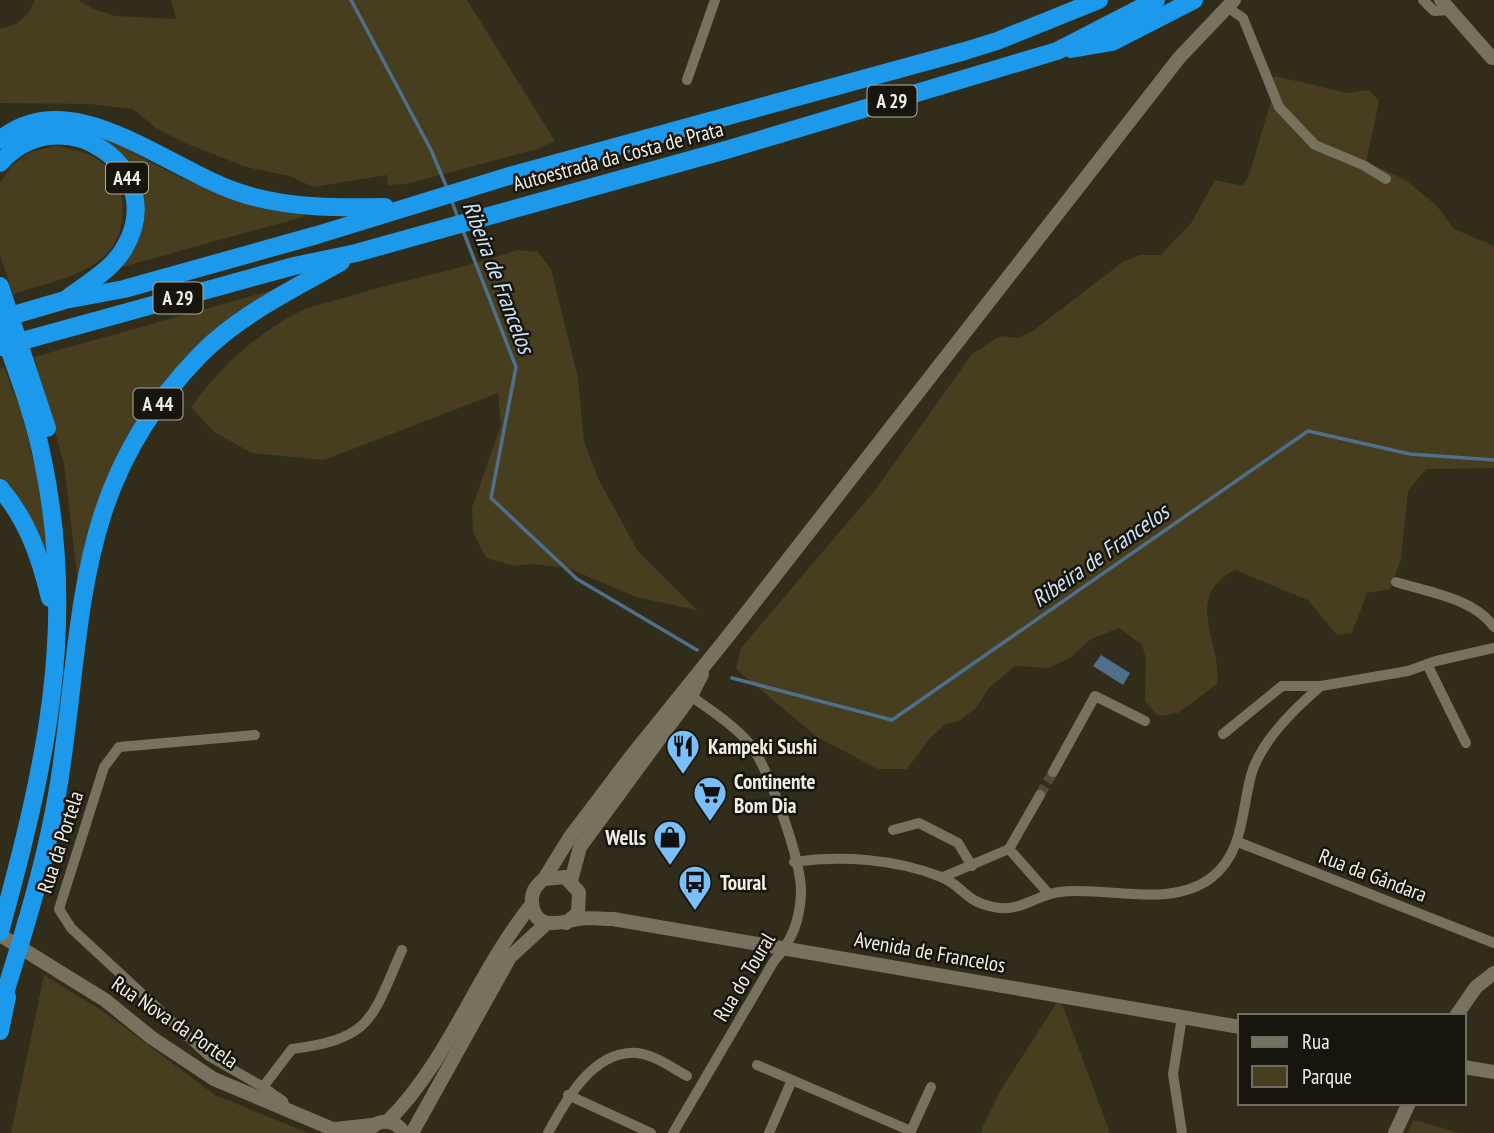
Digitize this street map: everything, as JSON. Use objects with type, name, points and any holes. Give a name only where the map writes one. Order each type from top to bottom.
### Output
[{"type":"highway","name":"Autoestrada da Costa de Prata","points":[[0,319],[65,300],[124,289],[253,253],[402,206],[965,51],[1099,0]]},
{"type":"highway","name":"Autoestrada da Costa de Prata","points":[[0,347],[294,266],[356,253],[726,150],[1057,51],[1156,0]]},
{"type":"highway","name":"A 29","points":[[1057,51],[1112,43],[1194,0]]},
{"type":"highway","points":[[0,140],[27,124],[56,119],[73,121],[106,130],[203,180],[249,196],[320,206],[402,206]]},
{"type":"highway","name":"A44","points":[[0,163],[16,147],[31,139],[66,135],[83,138],[110,154],[128,178],[135,219],[125,247],[117,259],[65,300]]},
{"type":"highway","name":"A 44","points":[[0,1009],[54,814],[68,718],[75,639],[89,561],[105,503],[133,443],[155,408],[202,353],[257,310],[356,253]]},
{"type":"highway","points":[[0,286],[63,504],[75,639]]},
{"type":"highway","points":[[0,324],[33,399],[51,507],[59,585],[54,692],[47,741],[0,934]]},
{"type":"highway","points":[[0,488],[21,517],[37,550],[56,619]]},
{"type":"highway","points":[[0,1031],[13,967]]},
{"type":"main road","points":[[404,1133],[399,1126],[388,1121],[414,1093],[502,944],[532,904],[534,890],[570,837],[629,758],[713,655],[1179,58],[1231,4]]},
{"type":"main road","points":[[1445,5],[1493,58]]},
{"type":"main road","points":[[571,881],[580,847],[691,696],[713,655]]},
{"type":"main road","points":[[532,904],[537,916],[547,923],[566,923],[578,913],[580,897],[571,881],[558,876],[544,879]]},
{"type":"main road","name":"Avenida de Francelos","points":[[580,897],[613,919]]},
{"type":"main road","name":"Avenida de Francelos","points":[[566,923],[582,918],[613,919],[1238,1027]]},
{"type":"main road","points":[[412,1133],[505,965],[522,944],[547,923]]},
{"type":"main road","name":"Rua Nova da Portela","points":[[0,934],[58,969],[214,1079],[338,1131],[370,1129],[388,1121]]},
{"type":"main road","points":[[1457,1014],[1476,987],[1494,973]]},
{"type":"main road","points":[[1466,1067],[1494,1072]]},
{"type":"main road","points":[[1395,1133],[1408,1105]]},
{"type":"street","points":[[687,80],[715,0]]},
{"type":"street","points":[[1423,0],[1434,11],[1445,5]]},
{"type":"street","points":[[1231,4],[1243,18],[1279,107],[1315,145],[1363,164],[1386,179]]},
{"type":"street","points":[[1396,582],[1470,606],[1487,617],[1494,627]]},
{"type":"street","points":[[1223,734],[1282,686],[1321,686],[1408,671],[1494,648]]},
{"type":"street","points":[[1427,664],[1466,743]]},
{"type":"street","points":[[794,862],[838,858],[897,866],[943,877],[972,902],[1003,908],[1026,905],[1048,893],[1159,894],[1187,889],[1210,879],[1225,863],[1238,842],[1253,771],[1265,745],[1321,686]]},
{"type":"street","name":"Rua do Toural","points":[[673,1133],[774,961],[786,948],[795,928],[801,893],[782,815],[759,757],[747,741],[691,696]]},
{"type":"street","points":[[1053,772],[1095,696],[1145,721]]},
{"type":"street","name":"Rua da Portela","points":[[255,735],[119,747],[104,766],[59,909],[71,929],[209,1056],[283,1101],[286,1110]]},
{"type":"street","points":[[943,877],[1009,849],[1040,795]]},
{"type":"street","points":[[893,830],[919,824],[958,843],[972,866]]},
{"type":"street","name":"Rua da Gândara","points":[[1238,842],[1494,943]]},
{"type":"street","points":[[1009,849],[1048,893]]},
{"type":"street","points":[[263,1087],[292,1049],[328,1045],[354,1035],[373,1014],[401,950]]},
{"type":"street","points":[[1182,1017],[1173,1074],[1182,1133]]},
{"type":"street","points":[[548,1133],[568,1096],[599,1065],[615,1056],[636,1053],[652,1057],[687,1076]]},
{"type":"street","points":[[757,1065],[911,1132],[931,1087]]},
{"type":"street","points":[[769,1133],[792,1080]]},
{"type":"street","points":[[568,1096],[651,1133]]},
{"type":"green space","points":[[35,0],[78,0],[93,9],[115,16],[176,19],[171,0],[467,0],[555,141],[537,149],[406,184],[388,185],[387,175],[313,187],[290,176],[246,167],[183,142],[156,128],[133,109],[89,104],[0,103],[0,29],[22,20]]},
{"type":"green space","points":[[1275,76],[1347,93],[1369,90],[1379,101],[1365,167],[1383,169],[1407,181],[1437,206],[1454,229],[1494,246],[1494,468],[1426,469],[1408,491],[1401,559],[1390,589],[1367,593],[1352,633],[1337,635],[1308,600],[1235,570],[1219,581],[1211,593],[1207,607],[1217,684],[1178,713],[1158,716],[1145,701],[1146,659],[1142,645],[1119,628],[1091,639],[1070,658],[1048,668],[1015,666],[989,688],[976,708],[959,721],[946,724],[930,738],[907,769],[878,769],[817,737],[736,669],[741,648],[876,489],[971,355],[1000,336],[1018,338],[1034,330],[1124,261],[1140,255],[1161,255],[1192,222],[1215,180],[1243,186],[1250,172],[1271,101],[1266,83]]},
{"type":"green space","points":[[97,137],[111,140],[203,187],[252,204],[303,213],[306,216],[122,267],[133,251],[140,233],[142,196],[127,162],[114,148]]},
{"type":"green space","points":[[55,146],[89,155],[109,170],[121,193],[123,206],[120,232],[107,254],[87,269],[13,294],[0,255],[0,183],[11,166],[30,152]]},
{"type":"green space","points":[[517,250],[538,252],[551,269],[578,378],[584,442],[598,478],[637,550],[697,610],[636,597],[568,568],[532,564],[514,566],[486,558],[473,532],[472,508],[501,425],[498,393],[324,460],[252,453],[214,432],[191,407],[214,378],[253,341],[299,312]]},
{"type":"green space","points":[[280,288],[161,391],[78,583],[64,464],[34,357]]},
{"type":"green space","points":[[4,367],[21,411],[44,505],[49,563],[0,480],[0,369]]},
{"type":"green space","points":[[44,975],[104,1012],[215,1095],[308,1133],[11,1133]]},
{"type":"green space","points":[[1060,998],[1110,1133],[980,1133],[1000,1091]]},
{"type":"green space","points":[[1414,1120],[1459,1133],[1407,1133]]},
{"type":"water","points":[[1101,655],[1130,673],[1123,685],[1093,666]]},
{"type":"waterway","name":"Ribeira de Francelos","points":[[351,0],[431,150],[447,188]]},
{"type":"waterway","name":"Ribeira de Francelos","points":[[451,199],[458,218]]},
{"type":"waterway","name":"Ribeira de Francelos","points":[[462,228],[516,367],[491,498],[577,579],[697,650]]},
{"type":"waterway","name":"Ribeira de Francelos","points":[[732,678],[892,720],[1308,431],[1410,454],[1494,460]]},
{"type":"tunnel","points":[[1040,795],[1053,772]]},
{"type":"place","name":"Kampeki Sushi","points":[[683,776]]},
{"type":"place","name":"Continente Bom Dia","points":[[710,823]]},
{"type":"place","name":"Wells","points":[[670,867]]},
{"type":"place","name":"Toural","points":[[695,912]]}]
